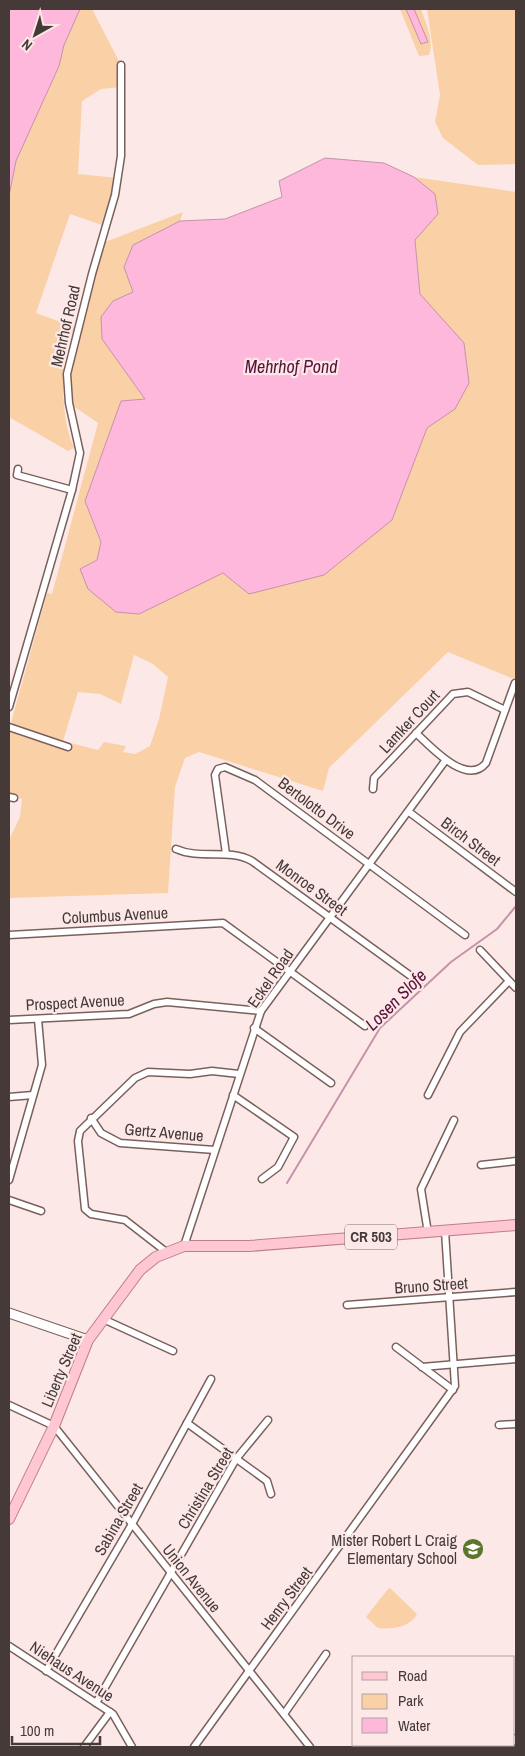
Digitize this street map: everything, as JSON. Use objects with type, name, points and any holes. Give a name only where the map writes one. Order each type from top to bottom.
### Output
[{"type":"main road","name":"CR 503","points":[[428,1233],[516,1226]]},
{"type":"main road","name":"Liberty Street","points":[[9,1518],[54,1426],[88,1340],[140,1270],[165,1251],[184,1246],[226,1246],[428,1233]]},
{"type":"street","name":"Mehrhof Road","points":[[9,707],[72,490],[80,453],[69,404],[67,374],[92,274],[115,195],[121,156],[121,65]]},
{"type":"street","points":[[18,469],[17,475],[72,490]]},
{"type":"street","points":[[416,733],[445,761],[470,770],[483,767],[515,683]]},
{"type":"street","name":"Lamker Court","points":[[372,789],[374,778],[449,697],[458,692],[468,692],[505,710]]},
{"type":"street","points":[[9,727],[68,748]]},
{"type":"street","name":"Eckel Road","points":[[184,1246],[261,1011],[445,761]]},
{"type":"street","name":"Bertolotto Drive","points":[[226,854],[215,775],[218,769],[225,767],[255,780],[465,935]]},
{"type":"street","name":"Birch Street","points":[[409,812],[516,892]]},
{"type":"street","name":"Monroe Street","points":[[176,849],[192,855],[226,854],[238,855],[252,860],[419,982]]},
{"type":"street","name":"Columbus Avenue","points":[[9,935],[223,923],[290,972]]},
{"type":"street","points":[[480,950],[516,988]]},
{"type":"street","points":[[290,972],[365,1026]]},
{"type":"street","points":[[428,1095],[460,1032],[509,981]]},
{"type":"street","name":"Prospect Avenue","points":[[9,1020],[130,1014],[154,1004],[167,1002],[261,1011]]},
{"type":"street","points":[[9,1180],[42,1066],[38,1018]]},
{"type":"street","points":[[254,1028],[331,1083]]},
{"type":"street","points":[[165,1251],[125,1220],[91,1214],[85,1208],[78,1138],[84,1126],[92,1118],[135,1078],[148,1072],[190,1074],[212,1070],[239,1074]]},
{"type":"street","points":[[9,1097],[33,1095]]},
{"type":"street","points":[[233,1095],[294,1137],[278,1167],[262,1179]]},
{"type":"street","name":"Gertz Avenue","points":[[92,1118],[100,1133],[120,1143],[215,1150]]},
{"type":"street","points":[[428,1233],[422,1189],[454,1120]]},
{"type":"street","points":[[481,1165],[516,1162]]},
{"type":"street","points":[[9,1200],[41,1211]]},
{"type":"street","points":[[396,1347],[453,1390],[456,1381],[445,1231]]},
{"type":"street","name":"Bruno Street","points":[[347,1305],[516,1292]]},
{"type":"street","points":[[9,1313],[88,1340]]},
{"type":"street","points":[[103,1318],[173,1351]]},
{"type":"street","points":[[422,1367],[516,1359]]},
{"type":"street","name":"Sabina Street","points":[[46,1671],[132,1524],[211,1379]]},
{"type":"street","name":"Henry Street","points":[[194,1747],[323,1572],[453,1390]]},
{"type":"street","points":[[9,1405],[54,1426]]},
{"type":"street","name":"Christina Street","points":[[96,1703],[236,1459],[268,1420]]},
{"type":"street","points":[[187,1423],[267,1481],[271,1494]]},
{"type":"street","points":[[499,1424],[516,1424]]},
{"type":"street","name":"Union Avenue","points":[[54,1426],[310,1747]]},
{"type":"street","name":"Niehaus Avenue","points":[[9,1646],[110,1712],[132,1747]]},
{"type":"street","points":[[284,1714],[326,1654]]},
{"type":"street","points":[[84,1747],[110,1712]]},
{"type":"green space","points":[[80,9],[92,9],[121,65],[121,87],[101,89],[82,101],[78,174],[118,178],[105,226],[70,214],[36,313],[75,327],[66,354],[63,388],[66,421],[74,448],[68,451],[9,417],[9,196],[16,161],[59,66],[64,45]]},
{"type":"green space","points":[[400,9],[406,9],[422,44],[427,42],[414,9],[421,9],[430,38],[431,50],[429,55],[419,56]]},
{"type":"green space","points":[[427,9],[516,9],[516,164],[478,165],[443,138],[435,122],[440,95]]},
{"type":"green space","points":[[414,177],[516,192],[516,680],[448,652],[329,768],[323,791],[199,752],[185,758],[175,787],[168,893],[9,898],[9,840],[20,817],[22,799],[9,794],[9,730],[47,593],[52,594],[98,423],[69,403],[67,374],[100,244],[183,212],[180,221],[133,245],[124,267],[133,292],[102,339],[146,399],[121,401],[85,501],[101,542],[97,560],[80,569],[139,614],[223,573],[392,520],[427,428],[455,409],[463,343],[420,294],[415,240],[435,194]],"holes":[[[134,655],[153,664],[168,677],[159,719],[150,746],[135,754],[123,752],[126,746],[104,742],[98,750],[63,741],[78,692],[100,694],[121,704]]]},
{"type":"green space","points":[[390,1588],[417,1614],[410,1622],[400,1627],[378,1628],[366,1617]]},
{"type":"water","points":[[9,9],[80,9],[64,45],[59,66],[16,161],[9,196]]},
{"type":"water","points":[[406,9],[414,9],[428,42],[421,44]]},
{"type":"water","name":"Mehrhof Pond","points":[[325,158],[384,163],[414,177],[435,194],[438,214],[415,240],[420,294],[464,343],[469,383],[455,409],[427,428],[392,520],[324,575],[249,594],[223,573],[139,614],[116,612],[88,589],[80,569],[97,560],[101,542],[85,501],[121,401],[145,399],[102,339],[101,317],[113,301],[133,292],[124,267],[133,245],[180,221],[225,219],[282,197],[279,181]]},
{"type":"waterway","name":"Losen Slofe","points":[[287,1183],[380,1028],[451,962],[497,929],[516,906]]},
{"type":"place","name":"Mister Robert L Craig Elementary School","points":[[473,1549]]}]
